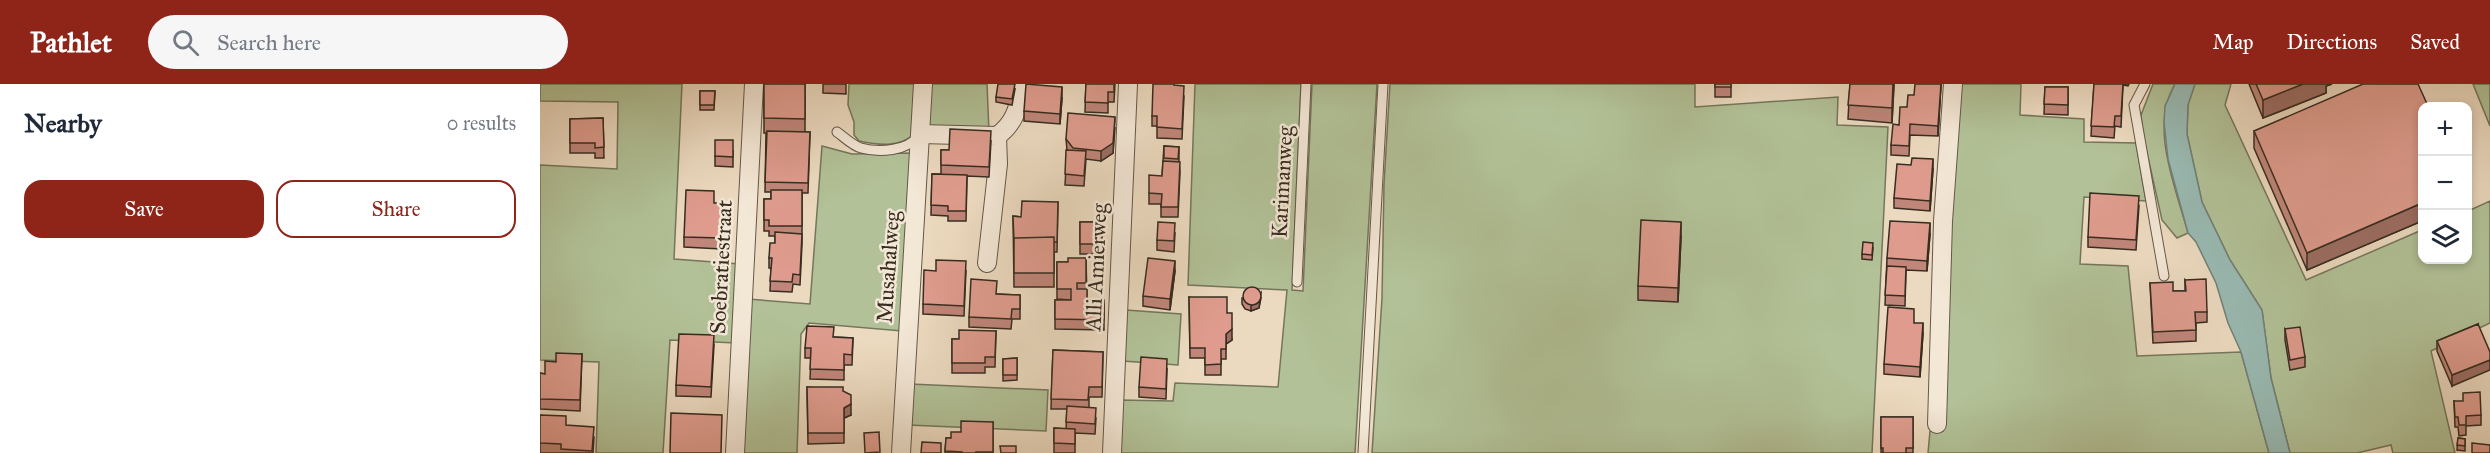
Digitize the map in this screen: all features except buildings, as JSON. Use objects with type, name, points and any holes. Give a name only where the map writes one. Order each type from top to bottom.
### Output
[{"type":"street","name":"Soebratiestraat","points":[[735,453],[754,84]]},
{"type":"street","name":"Musahalweg","points":[[902,453],[923,84]]},
{"type":"street","points":[[921,134],[997,136],[1006,130],[1015,113],[1020,84]]},
{"type":"street","name":"Alli Amierweg","points":[[1112,453],[1128,84]]},
{"type":"street","points":[[1936,424],[1943,220],[1953,84]]},
{"type":"street","points":[[987,263],[998,164],[997,136]]},
{"type":"lane","name":"Karimanweg","points":[[1297,282],[1306,84]]},
{"type":"lane","points":[[1363,453],[1383,84]]},
{"type":"lane","points":[[2145,84],[2134,105],[2164,276]]},
{"type":"lane","points":[[837,132],[859,147],[889,150],[907,146],[921,134]]},
{"type":"green space","points":[[540,84],[682,84],[674,259],[740,264],[736,343],[670,340],[663,453],[596,453],[599,362],[540,360],[540,165],[617,169],[618,102],[540,101]]},
{"type":"green space","points":[[849,84],[918,84],[914,134],[902,142],[895,143],[859,141],[854,135],[854,122],[848,105]]},
{"type":"green space","points":[[929,84],[987,84],[989,132],[928,128]]},
{"type":"green space","points":[[1195,84],[1301,84],[1292,290],[1303,291],[1312,84],[1377,84],[1355,453],[1118,453],[1120,400],[1173,401],[1175,383],[1278,387],[1287,290],[1188,285]]},
{"type":"green space","points":[[1390,84],[1695,84],[1695,107],[1838,97],[1837,125],[1888,127],[1872,453],[1372,453],[1382,298],[1384,184]]},
{"type":"green space","points":[[1959,84],[2021,84],[2020,115],[2084,119],[2084,142],[2136,143],[2146,201],[2084,197],[2080,264],[2128,266],[2137,356],[2241,352],[2269,453],[1928,453],[1930,431],[1943,431],[1949,221]]},
{"type":"green space","points":[[2153,84],[2175,84],[2164,120],[2167,158],[2188,233],[2177,238],[2162,220],[2143,135],[2141,115]]},
{"type":"green space","points":[[2195,84],[2231,84],[2225,105],[2306,280],[2418,232],[2418,264],[2472,264],[2472,209],[2490,201],[2490,323],[2431,351],[2455,453],[2393,453],[2391,445],[2357,453],[2290,453],[2271,378],[2262,310],[2230,260],[2202,202],[2187,134],[2188,104]]},
{"type":"green space","points":[[2473,84],[2490,84],[2490,126]]},
{"type":"green space","points":[[822,146],[852,154],[914,153],[902,331],[809,323],[801,334],[797,453],[742,453],[748,299],[810,304]]},
{"type":"green space","points":[[1126,310],[1181,314],[1178,365],[1123,361]]},
{"type":"green space","points":[[910,384],[1048,390],[1046,431],[908,425]]},
{"type":"water","points":[[2175,84],[2195,84],[2188,105],[2187,134],[2202,202],[2230,260],[2262,310],[2271,378],[2290,453],[2269,453],[2241,352],[2228,323],[2216,283],[2196,242],[2188,233],[2168,159],[2164,122],[2165,106]]}]
